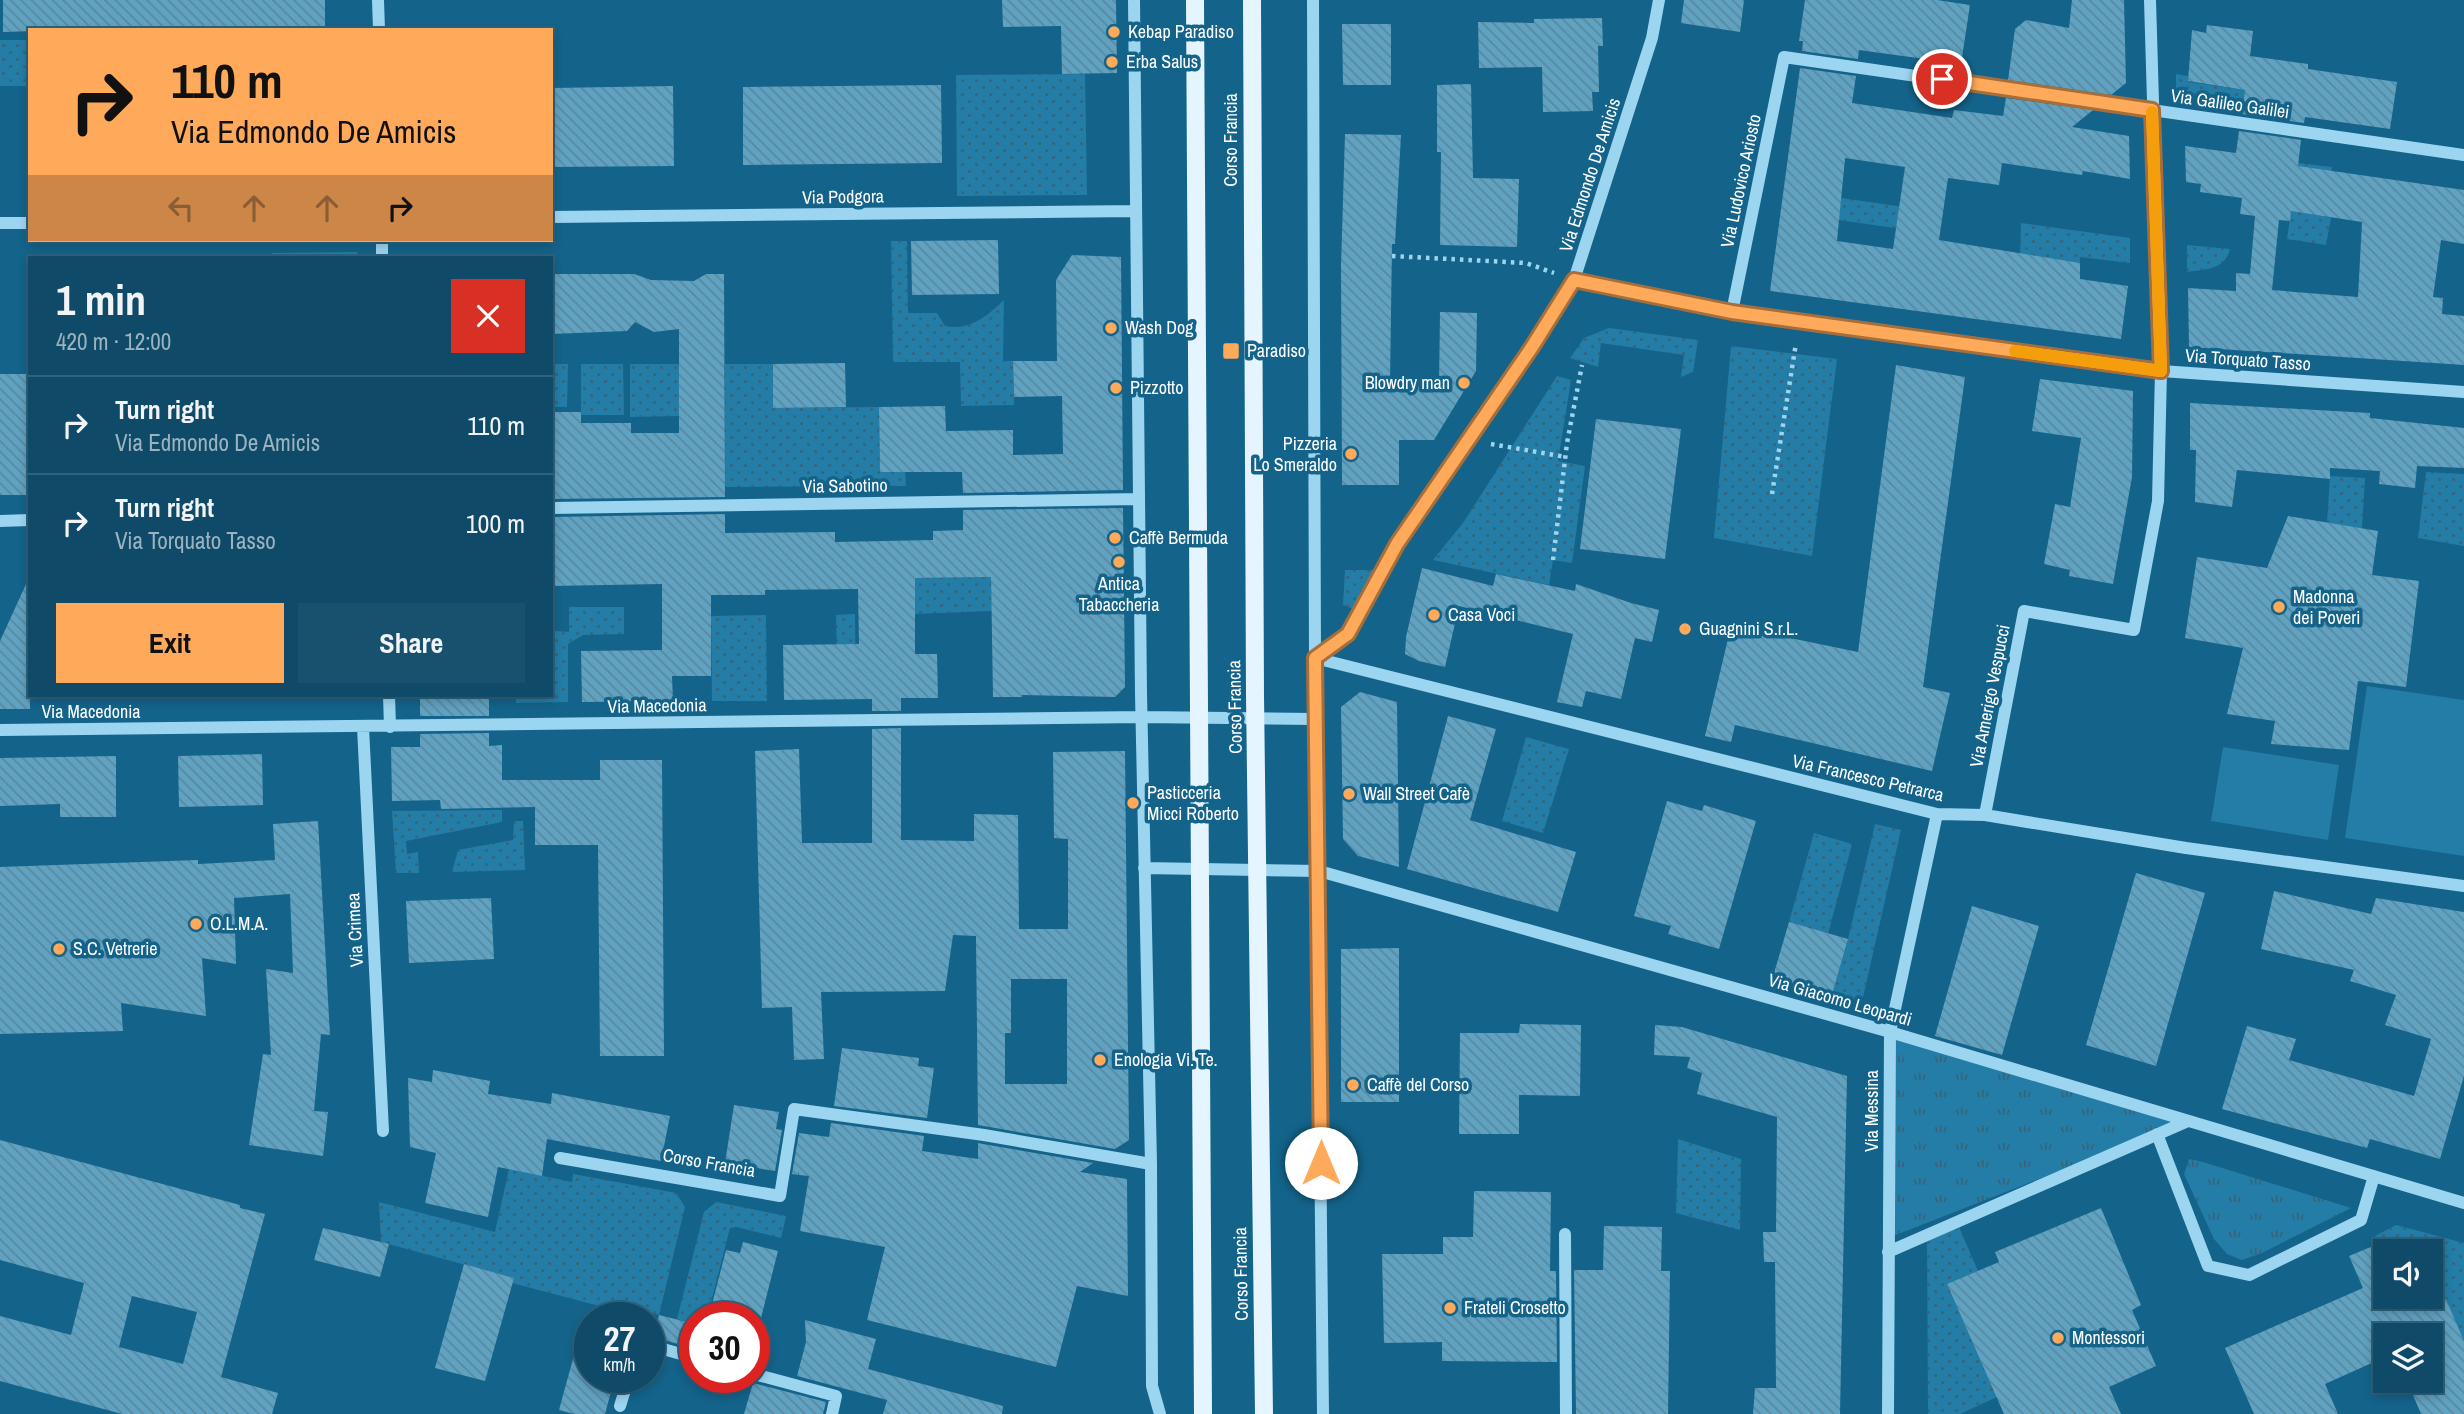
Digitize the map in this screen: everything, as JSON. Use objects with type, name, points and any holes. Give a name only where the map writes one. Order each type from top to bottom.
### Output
[{"type":"main road","name":"Corso Francia","points":[[1195,0],[1203,1414]]},
{"type":"main road","name":"Corso Francia","points":[[1252,0],[1256,719],[1264,1414]]},
{"type":"street","points":[[378,0],[379,28]]},
{"type":"street","points":[[1133,0],[1152,1386],[1160,1414]]},
{"type":"street","points":[[1313,0],[1315,719],[1319,871],[1323,1414]]},
{"type":"street","name":"Via Edmondo De Amicis","points":[[1315,658],[1348,634],[1397,544],[1574,280],[1652,37],[1659,0]]},
{"type":"street","name":"Via Amerigo Vespucci","points":[[1985,816],[2024,611],[2134,630],[2158,501],[2161,371],[2150,0]]},
{"type":"street","name":"Via Galileo Galilei","points":[[1784,57],[2464,155]]},
{"type":"street","name":"Via Ludovico Ariosto","points":[[1732,312],[1784,57]]},
{"type":"street","name":"Via Podgora","points":[[553,218],[1136,211]]},
{"type":"street","points":[[0,223],[28,223]]},
{"type":"street","name":"Via Torquato Tasso","points":[[1574,280],[1732,312],[2161,371],[2464,392]]},
{"type":"street","name":"Via Sabotino","points":[[553,508],[1139,499]]},
{"type":"street","points":[[0,521],[28,520]]},
{"type":"street","name":"Via Francesco Petrarca","points":[[1315,658],[1937,814],[1985,816],[2464,886]]},
{"type":"street","points":[[389,697],[390,727]]},
{"type":"street","name":"Via Macedonia","points":[[0,730],[1141,717],[1315,719]]},
{"type":"street","name":"Via Crimea","points":[[363,727],[383,1131]]},
{"type":"street","name":"Via Messina","points":[[1888,1414],[1890,1032],[1937,814]]},
{"type":"street","points":[[1144,868],[1199,869]]},
{"type":"street","name":"Via Giacomo Leopardi","points":[[1199,869],[1319,871],[1890,1032],[2464,1203]]},
{"type":"street","name":"Corso Francia","points":[[560,1158],[780,1196],[794,1109],[984,1135],[1151,1164]]},
{"type":"street","points":[[1888,1252],[2188,1121]]},
{"type":"street","points":[[2157,1134],[2208,1266],[2249,1275],[2361,1220],[2374,1176]]},
{"type":"street","points":[[1565,1234],[1566,1414]]},
{"type":"street","points":[[770,1378],[836,1396],[832,1414]]},
{"type":"street","points":[[620,1406],[624,1393]]},
{"type":"path","points":[[1392,257],[1525,263],[1574,280]]},
{"type":"path","points":[[1772,494],[1800,321]]},
{"type":"path","points":[[1553,560],[1566,457],[1582,365]]},
{"type":"path","points":[[1469,440],[1566,457]]},
{"type":"green space","points":[[0,40],[28,40],[28,86],[0,86]]},
{"type":"green space","points":[[1085,74],[1087,195],[957,196],[956,75]]},
{"type":"green space","points":[[2176,74],[2188,76],[2188,82],[2245,90],[2242,108],[2176,98]]},
{"type":"green space","points":[[1812,155],[1845,159],[1841,198],[1904,207],[1901,229],[1839,220]]},
{"type":"green space","points":[[2298,163],[2332,167],[2324,216],[2331,218],[2326,245],[2287,239]]},
{"type":"green space","points":[[2021,223],[2130,238],[2130,263],[2080,257],[2080,263],[2020,259]]},
{"type":"green space","points":[[891,241],[907,241],[908,313],[937,313],[945,326],[962,326],[984,317],[1004,300],[1003,361],[1013,361],[1014,405],[961,406],[960,362],[893,362]]},
{"type":"green space","points":[[2187,245],[2230,249],[2219,265],[2187,272]]},
{"type":"green space","points":[[357,252],[357,256],[272,256],[272,253]]},
{"type":"green space","points":[[1609,328],[1698,340],[1693,372],[1681,377],[1684,355],[1601,343],[1598,367],[1570,358],[1584,338]]},
{"type":"green space","points":[[1731,346],[1837,359],[1812,556],[1714,538]]},
{"type":"green space","points":[[553,364],[568,364],[567,407],[553,407]]},
{"type":"green space","points":[[581,364],[623,364],[624,415],[581,415]]},
{"type":"green space","points":[[630,364],[679,364],[679,416],[630,417]]},
{"type":"green space","points":[[725,364],[773,364],[774,408],[879,407],[880,472],[905,472],[906,486],[725,487]]},
{"type":"green space","points":[[1557,376],[1571,380],[1558,461],[1585,466],[1572,563],[1553,560],[1549,585],[1433,560],[1463,523]]},
{"type":"green space","points":[[2426,472],[2464,474],[2464,546],[2418,538]]},
{"type":"green space","points":[[2330,476],[2365,478],[2362,529],[2327,523]]},
{"type":"green space","points":[[1345,570],[1374,570],[1354,609],[1343,605]]},
{"type":"green space","points":[[991,577],[992,611],[915,614],[914,578]]},
{"type":"green space","points":[[553,607],[555,631],[569,632],[569,607],[624,607],[624,634],[583,635],[568,644],[568,702],[516,703],[516,697],[553,697]]},
{"type":"green space","points":[[855,614],[856,699],[838,699],[836,615]]},
{"type":"green space","points":[[766,615],[767,701],[712,701],[711,616]]},
{"type":"green space","points":[[2367,686],[2464,700],[2464,856],[2345,838]]},
{"type":"green space","points":[[1526,737],[1569,749],[1543,833],[1502,821]]},
{"type":"green space","points":[[2223,747],[2339,765],[2328,840],[2211,821]]},
{"type":"green space","points":[[502,810],[502,822],[406,841],[407,854],[418,852],[419,873],[396,873],[392,811]]},
{"type":"green space","points":[[514,821],[523,821],[525,870],[452,872],[458,850],[513,840]]},
{"type":"green space","points":[[1875,824],[1901,830],[1861,1006],[1831,998]]},
{"type":"green space","points":[[1814,833],[1852,844],[1828,934],[1789,922]]},
{"type":"green space","points":[[1890,1032],[2188,1121],[1888,1238]]},
{"type":"green space","points":[[1678,1139],[1741,1159],[1740,1230],[1676,1213]]},
{"type":"green space","points":[[2189,1159],[2351,1208],[2262,1253],[2242,1260],[2227,1254],[2214,1239],[2184,1174]]},
{"type":"green space","points":[[509,1169],[572,1182],[573,1174],[676,1193],[685,1207],[662,1302],[584,1302],[512,1283],[514,1278],[381,1242],[379,1202],[495,1232]]},
{"type":"green space","points":[[716,1202],[786,1216],[781,1238],[736,1227],[730,1228],[711,1302],[681,1302],[704,1212]]},
{"type":"green space","points":[[2396,1225],[2464,1243],[2464,1341],[2446,1299],[2443,1300],[2443,1239],[2376,1239],[2375,1236]]},
{"type":"green space","points":[[1959,1227],[1978,1271],[1947,1284],[1997,1397],[1960,1414],[1928,1414],[1927,1241]]},
{"type":"building","points":[[3,0],[325,0],[325,28],[28,28],[28,31],[3,32]]},
{"type":"building","points":[[1002,0],[1116,0],[1117,73],[1062,74],[1061,26],[1003,27]]},
{"type":"building","points":[[1684,0],[1744,0],[1740,32],[1681,23]]},
{"type":"building","points":[[1805,0],[1937,0],[1970,5],[1961,64],[1859,50],[1858,59],[1802,51],[1803,41],[1799,41]]},
{"type":"building","points":[[2072,0],[2124,0],[2126,83],[2111,95],[2008,80],[2015,29],[2026,20],[2069,28]]},
{"type":"building","points":[[1602,18],[1603,46],[1598,46],[1599,92],[1592,92],[1593,111],[1543,112],[1542,67],[1479,68],[1478,22],[1534,23],[1534,19]]},
{"type":"building","points":[[1342,24],[1391,24],[1391,85],[1343,85]]},
{"type":"building","points":[[2207,25],[2253,31],[2250,56],[2308,64],[2308,69],[2397,82],[2390,129],[2305,117],[2304,123],[2242,114],[2245,90],[2188,81],[2192,30],[2206,33]]},
{"type":"building","points":[[1800,68],[1856,76],[1852,103],[1952,118],[1954,110],[2003,116],[2006,98],[2093,110],[2072,127],[2129,136],[2130,179],[2083,171],[2082,175],[2002,163],[1999,185],[1948,178],[1939,240],[2080,263],[2080,279],[2128,286],[2121,339],[1770,291]],"holes":[[[1845,158],[1905,167],[1893,249],[1837,241]]]},
{"type":"building","points":[[1471,84],[1473,178],[1519,179],[1517,247],[1440,245],[1441,152],[1437,152],[1437,85]]},
{"type":"building","points":[[941,85],[942,163],[743,165],[743,87]]},
{"type":"building","points":[[673,86],[674,166],[553,167],[553,88]]},
{"type":"building","points":[[2239,131],[2301,140],[2298,166],[2464,190],[2464,244],[2441,240],[2433,297],[2443,298],[2442,314],[2464,316],[2464,365],[2189,347],[2188,288],[2236,291],[2236,273],[2250,274],[2255,216],[2240,214],[2242,198],[2200,192],[2201,184],[2186,182],[2185,146],[2236,153]],"holes":[[[2291,211],[2362,222],[2358,297],[2272,290],[2279,220],[2290,221]]]},
{"type":"building","points":[[1345,134],[1401,135],[1395,244],[1392,244],[1390,383],[1439,384],[1440,312],[1477,313],[1476,371],[1434,440],[1399,440],[1399,485],[1342,485],[1341,266]]},
{"type":"building","points":[[998,240],[999,294],[912,295],[911,241]]},
{"type":"building","points":[[1072,255],[1121,257],[1123,490],[963,493],[962,472],[880,472],[879,407],[945,406],[946,431],[1013,430],[1013,455],[1063,454],[1062,396],[1014,397],[1013,361],[1057,361],[1056,280]]},
{"type":"building","points":[[553,274],[634,274],[651,280],[694,281],[706,274],[724,274],[725,497],[553,499],[553,412],[581,412],[581,423],[631,423],[631,433],[679,433],[679,329],[654,332],[635,322],[627,331],[553,334]]},
{"type":"building","points":[[845,363],[846,407],[773,408],[773,364]]},
{"type":"building","points":[[1896,365],[1965,377],[1923,687],[1950,693],[1932,771],[1735,725],[1731,742],[1705,736],[1731,626],[1858,652]]},
{"type":"building","points":[[0,374],[28,374],[28,495],[0,495]]},
{"type":"building","points":[[2040,379],[2133,391],[2132,477],[2113,584],[2069,576],[2070,570],[2044,564],[2055,504],[2070,507],[2081,438],[2032,431]]},
{"type":"building","points":[[2190,403],[2370,413],[2370,418],[2464,428],[2464,468],[2417,466],[2415,488],[2379,484],[2380,471],[2330,468],[2330,479],[2237,470],[2232,507],[2195,502],[2196,450],[2190,450]]},
{"type":"building","points":[[1596,419],[1681,429],[1665,559],[1580,549]]},
{"type":"building","points":[[1123,508],[1125,687],[1115,697],[993,697],[991,577],[915,578],[915,654],[937,654],[938,698],[901,698],[901,711],[872,711],[872,699],[784,700],[783,645],[859,644],[858,589],[765,590],[765,595],[711,595],[711,676],[672,676],[673,701],[582,702],[581,651],[662,650],[662,584],[553,586],[553,517],[725,514],[725,533],[835,532],[835,542],[933,540],[933,531],[963,530],[963,510]]},
{"type":"building","name":"Madonna dei Poveri","points":[[2288,516],[2378,531],[2372,575],[2419,581],[2406,687],[2358,681],[2349,750],[2271,744],[2275,721],[2227,714],[2243,648],[2185,638],[2197,557],[2267,568]]},
{"type":"building","points":[[1422,568],[1493,586],[1496,574],[1575,591],[1576,584],[1659,610],[1652,642],[1635,638],[1621,699],[1586,691],[1582,707],[1557,702],[1573,634],[1459,606],[1445,667],[1419,661],[1405,654],[1406,637]]},
{"type":"building","points":[[27,582],[30,709],[0,709],[0,641]]},
{"type":"building","points":[[1360,692],[1397,702],[1399,867],[1358,856],[1343,839],[1341,707]]},
{"type":"building","points":[[420,697],[489,697],[489,716],[420,716]]},
{"type":"building","points":[[1448,716],[1496,729],[1470,820],[1576,852],[1558,912],[1407,869]]},
{"type":"building","points":[[901,728],[901,840],[974,841],[974,814],[1018,815],[1019,929],[1068,929],[1068,839],[1054,838],[1053,752],[1125,751],[1129,1140],[1115,1149],[978,1125],[976,936],[953,935],[945,991],[821,992],[824,1059],[794,1060],[792,1007],[762,1008],[755,751],[799,749],[802,843],[872,843],[872,729]],"holes":[[[1011,979],[1067,979],[1067,1084],[1005,1084],[1005,1033],[1011,1033]]]},
{"type":"building","points":[[489,733],[489,746],[502,745],[502,780],[600,780],[600,760],[662,760],[664,1056],[600,1056],[598,845],[535,845],[535,807],[441,809],[440,800],[392,801],[391,747],[420,747],[420,734]]},
{"type":"building","points":[[262,754],[263,805],[179,807],[178,756]]},
{"type":"building","points":[[116,756],[116,817],[60,817],[60,804],[0,806],[0,758]]},
{"type":"building","points":[[1667,801],[1702,811],[1704,805],[1756,821],[1719,949],[1668,934],[1671,926],[1634,916]]},
{"type":"building","points":[[318,821],[330,1035],[321,1034],[314,1111],[328,1112],[323,1156],[249,1145],[263,1054],[271,1055],[266,969],[293,973],[290,894],[234,898],[236,964],[202,958],[206,1016],[121,1003],[123,1031],[0,1034],[0,867],[275,860],[273,824]]},
{"type":"building","points":[[2136,873],[2205,893],[2156,1066],[2086,1045]]},
{"type":"building","points":[[2274,891],[2371,914],[2376,898],[2464,912],[2464,1076],[2440,1159],[2370,1139],[2367,1148],[2222,1109],[2247,1026],[2296,1039],[2289,1060],[2414,1096],[2431,1039],[2385,1025],[2396,995],[2350,981],[2354,970],[2261,949]]},
{"type":"building","points":[[491,898],[494,959],[409,963],[406,901]]},
{"type":"building","points":[[1972,906],[2039,926],[2002,1055],[1935,1036]]},
{"type":"building","points":[[1789,922],[1848,939],[1831,998],[1772,980]]},
{"type":"building","points":[[1399,948],[1399,1102],[1341,1102],[1341,949]]},
{"type":"building","points":[[1520,1024],[1581,1025],[1580,1096],[1519,1095],[1519,1134],[1459,1134],[1460,1033],[1519,1033]]},
{"type":"building","points":[[1655,1025],[1682,1027],[1847,1076],[1840,1414],[1753,1414],[1755,1388],[1776,1388],[1775,1262],[1764,1262],[1763,1232],[1776,1232],[1777,1117],[1697,1094],[1702,1073],[1687,1068],[1690,1057],[1654,1055]]},
{"type":"building","points":[[842,1048],[919,1058],[918,1066],[934,1068],[927,1118],[834,1106]]},
{"type":"building","points":[[433,1070],[490,1081],[488,1094],[551,1104],[552,1093],[670,1116],[661,1161],[547,1139],[542,1176],[498,1167],[488,1217],[425,1203],[436,1153],[410,1147],[408,1078],[432,1082]]},
{"type":"building","points":[[734,1105],[779,1112],[776,1129],[782,1130],[775,1171],[725,1163]]},
{"type":"building","points":[[831,1123],[924,1136],[922,1151],[978,1159],[978,1143],[1093,1163],[1080,1172],[1127,1179],[1128,1296],[1077,1286],[1056,1367],[867,1320],[885,1247],[800,1231],[809,1176],[799,1175],[799,1171],[798,1175],[792,1174],[799,1133],[829,1137]]},
{"type":"building","points":[[0,1140],[265,1214],[221,1377],[278,1393],[272,1414],[122,1414],[0,1381],[0,1316],[71,1335],[84,1283],[0,1260]],"holes":[[[132,1296],[197,1312],[183,1364],[119,1347]]]},
{"type":"building","points":[[1474,1191],[1551,1192],[1550,1271],[1556,1271],[1557,1362],[1442,1361],[1442,1342],[1384,1343],[1382,1254],[1443,1254],[1443,1237],[1473,1237]]},
{"type":"building","name":"Montessori","points":[[2101,1208],[2141,1305],[2132,1310],[2156,1366],[2109,1387],[2121,1414],[2004,1414],[1947,1284],[1999,1262],[1995,1252]]},
{"type":"building","points":[[1604,1226],[1662,1227],[1661,1271],[1670,1271],[1668,1414],[1576,1414],[1574,1270],[1603,1270]]},
{"type":"building","points":[[323,1228],[389,1244],[380,1277],[314,1260]]},
{"type":"building","points":[[743,1242],[778,1251],[765,1302],[713,1302],[726,1250],[740,1253]]},
{"type":"building","points":[[2373,1246],[2373,1309],[2443,1309],[2443,1300],[2446,1299],[2464,1341],[2464,1414],[2421,1414],[2412,1393],[2443,1393],[2443,1323],[2373,1323],[2373,1362],[2325,1384],[2338,1414],[2254,1414],[2225,1348],[2363,1288],[2349,1256]]},
{"type":"building","points":[[464,1264],[514,1278],[485,1381],[435,1368]]},
{"type":"building","points":[[665,1316],[679,1320],[679,1344],[665,1340]]},
{"type":"building","points":[[805,1320],[876,1339],[868,1369],[1003,1406],[1002,1414],[883,1414],[887,1400],[797,1376],[806,1342]]},
{"type":"building","points":[[574,1355],[574,1393],[611,1393],[605,1414],[574,1414],[559,1410]]},
{"type":"building","points":[[770,1387],[826,1402],[823,1414],[744,1414],[750,1393],[770,1393]]},
{"type":"slow traffic","points":[[2015,351],[2161,371],[2152,112]]},
{"type":"place","name":"Kebap Paradiso","points":[[1114,32]]},
{"type":"place","name":"Erba Salus","points":[[1112,62]]},
{"type":"place","name":"Wash Dog","points":[[1111,328]]},
{"type":"place","name":"Paradiso","points":[[1231,351]]},
{"type":"place","name":"Blowdry man","points":[[1464,383]]},
{"type":"place","name":"Pizzotto","points":[[1116,388]]},
{"type":"place","name":"Pizzeria Lo Smeraldo","points":[[1351,454]]},
{"type":"place","name":"Caffè Bermuda","points":[[1115,538]]},
{"type":"place","name":"Antica Tabaccheria","points":[[1119,562]]},
{"type":"place","name":"Madonna dei Poveri","points":[[2279,607]]},
{"type":"place","name":"Casa Voci","points":[[1434,615]]},
{"type":"place","name":"Guagnini S.r.L.","points":[[1685,629]]},
{"type":"place","name":"Wall Street Cafè","points":[[1349,794]]},
{"type":"place","name":"Pasticceria Micci Roberto","points":[[1133,803]]},
{"type":"place","name":"O.L.M.A.","points":[[196,924]]},
{"type":"place","name":"S.C. Vetrerie","points":[[59,949]]},
{"type":"place","name":"Enologia Vi. Te.","points":[[1100,1060]]},
{"type":"place","name":"Caffè del Corso","points":[[1353,1085]]},
{"type":"place","name":"Frateli Crosetto","points":[[1450,1308]]},
{"type":"place","name":"Montessori","points":[[2058,1338]]},
{"type":"route","points":[[1321,1163],[1315,658],[1348,634],[1397,544],[1532,347],[1574,280],[1732,312],[2161,371],[2152,110],[1942,79]]}]
